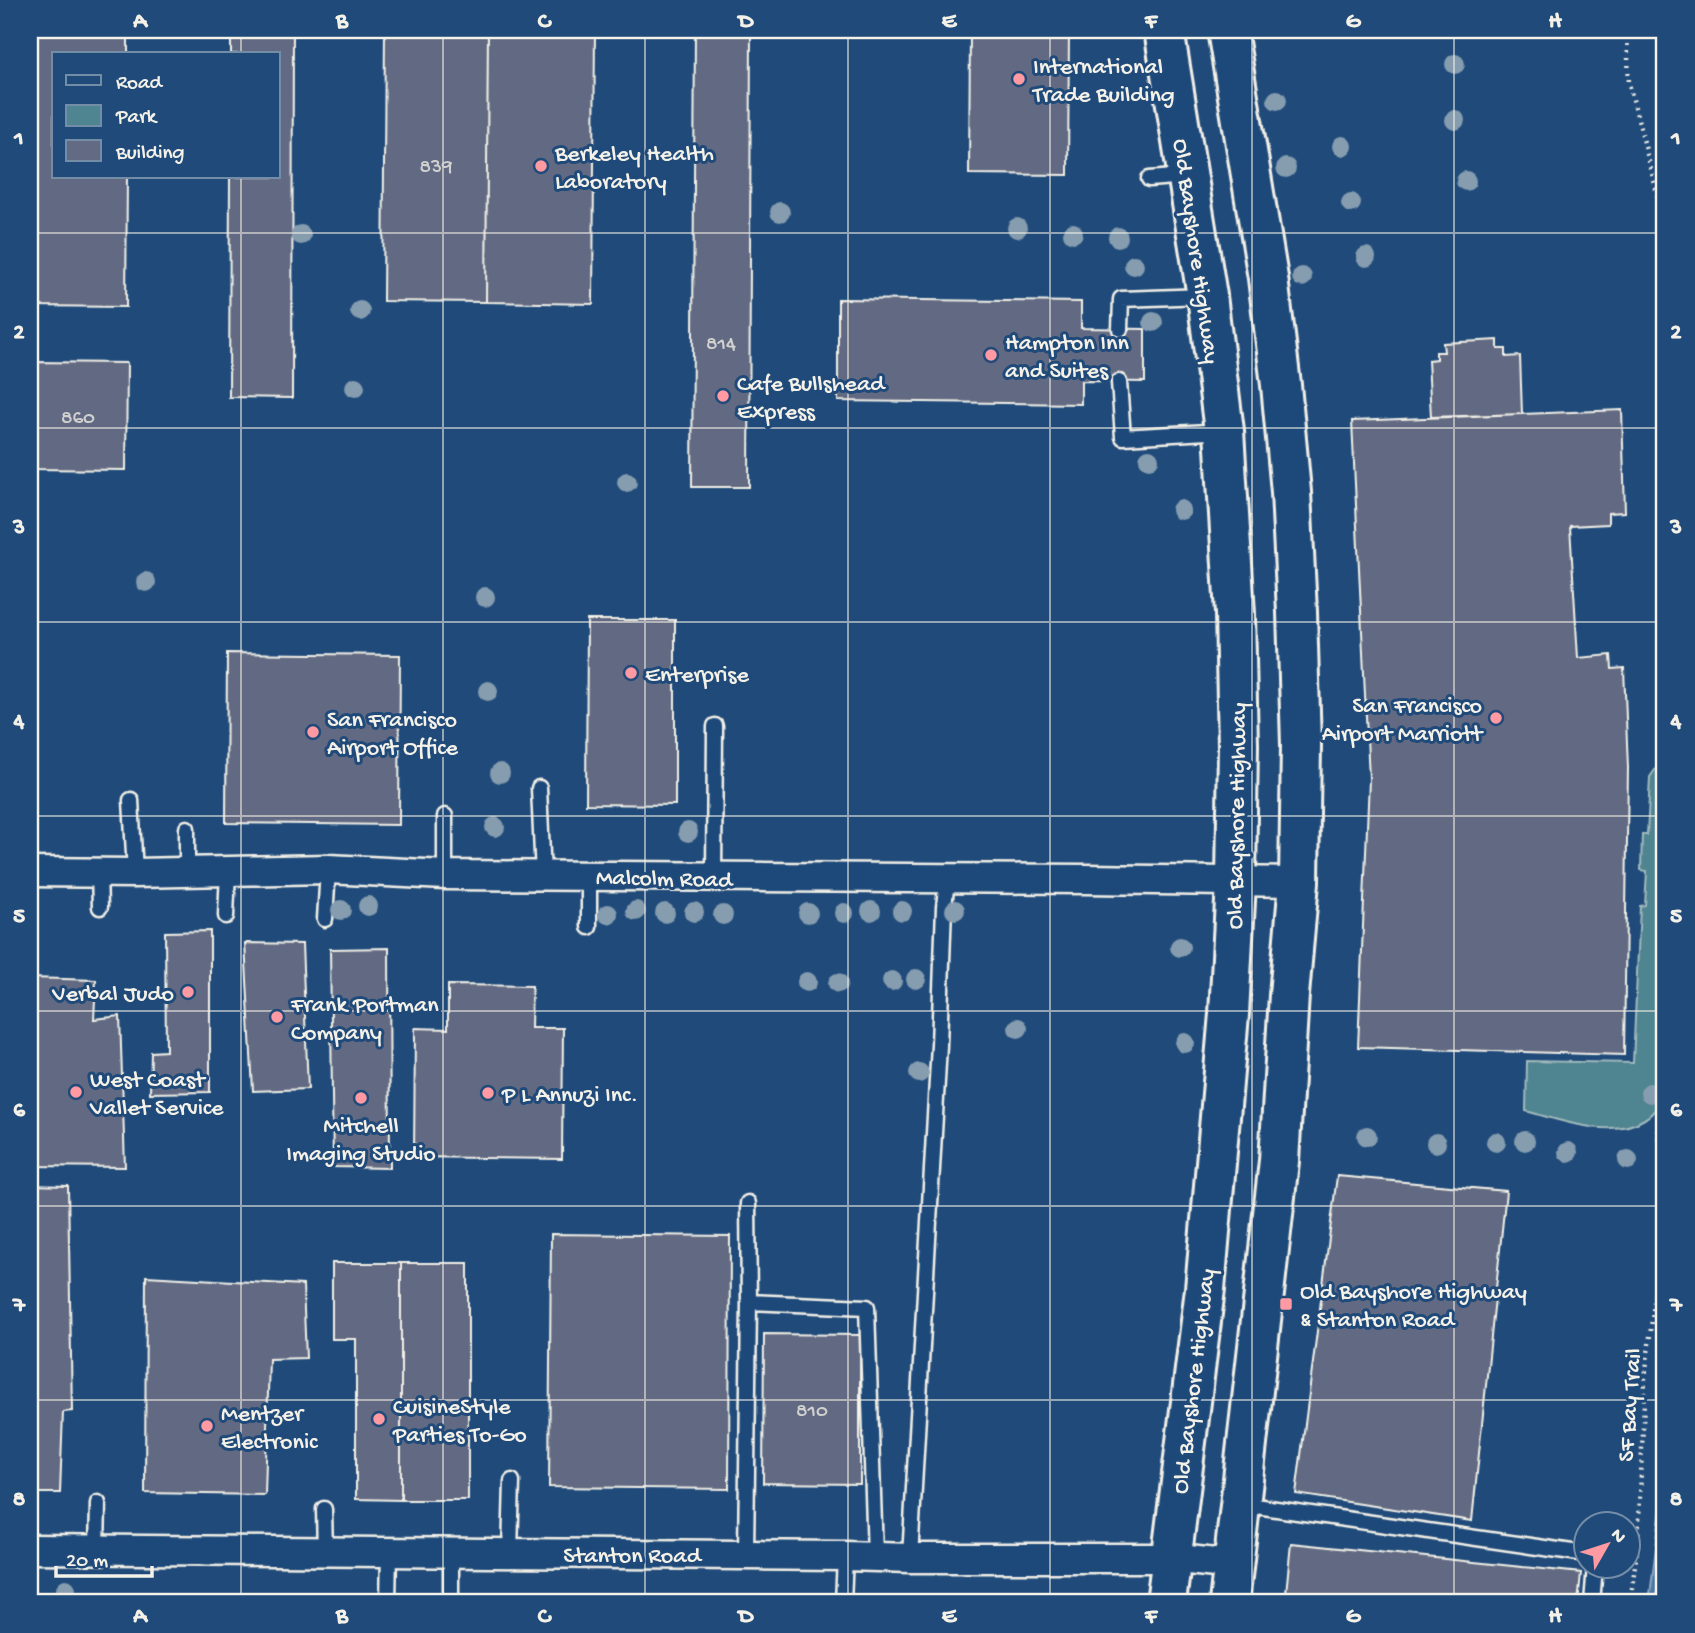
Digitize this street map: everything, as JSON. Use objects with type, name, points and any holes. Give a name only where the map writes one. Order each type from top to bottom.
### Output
[{"type":"main road","name":"Old Bayshore Highway","points":[[1164,30],[1207,296],[1224,430],[1238,745],[1236,881],[1229,1014],[1205,1289],[1166,1603]]},
{"type":"main road","points":[[1227,30],[1268,278],[1281,385],[1291,492],[1301,745],[1299,882],[1279,1161],[1229,1603]]},
{"type":"street","name":"Malcolm Road","points":[[30,872],[328,869],[445,875],[589,877],[1299,882]]},
{"type":"street","name":"Stanton Road","points":[[30,1549],[1171,1558],[1233,1565]]},
{"type":"lane","points":[[1149,179],[1188,176]]},
{"type":"lane","points":[[1120,328],[1121,299],[1207,296]]},
{"type":"lane","points":[[1119,382],[1123,437],[1224,430]]},
{"type":"lane","points":[[714,878],[715,726]]},
{"type":"lane","points":[[539,788],[543,876]]},
{"type":"lane","points":[[131,800],[135,873]]},
{"type":"lane","points":[[445,816],[445,875]]},
{"type":"lane","points":[[187,828],[187,872]]},
{"type":"lane","points":[[325,919],[328,869]]},
{"type":"lane","points":[[226,916],[228,871]]},
{"type":"lane","points":[[99,872],[100,907]]},
{"type":"lane","points":[[589,877],[589,927]]},
{"type":"lane","points":[[910,1558],[947,879]]},
{"type":"lane","points":[[746,1555],[748,1203]]},
{"type":"lane","points":[[748,1302],[867,1307],[875,1556]]},
{"type":"lane","points":[[510,1553],[512,1481]]},
{"type":"lane","points":[[97,1550],[98,1503]]},
{"type":"lane","points":[[1241,1504],[1572,1552]]},
{"type":"lane","points":[[324,1509],[325,1552]]},
{"type":"lane","points":[[388,1603],[389,1552]]},
{"type":"lane","points":[[451,1553],[451,1603]]},
{"type":"lane","points":[[843,1603],[845,1556]]},
{"type":"lane","points":[[1592,1603],[1594,1580]]},
{"type":"path","points":[[1627,30],[1629,84],[1659,201],[1665,254]]},
{"type":"path","points":[[1665,1110],[1659,1122],[1657,1137],[1665,1155]]},
{"type":"path","name":"SF Bay Trail","points":[[1630,1603],[1638,1543],[1645,1378],[1665,1210]]},
{"type":"green space","points":[[1665,765],[1665,1094],[1654,1111],[1639,1122],[1622,1127],[1583,1126],[1526,1111],[1527,1061],[1633,1063],[1640,906],[1645,905],[1647,871],[1641,870],[1642,835],[1647,835],[1650,777],[1657,767]]},
{"type":"water","points":[[1665,1476],[1665,1603],[1649,1603]]},
{"type":"building","points":[[30,30],[128,30],[128,52],[52,52],[52,178],[127,178],[126,307],[30,306]]},
{"type":"building","points":[[231,30],[293,30],[292,398],[229,397],[230,178],[280,178],[280,52],[231,52]]},
{"type":"building","name":"Berkeley Health Laboratory","points":[[385,30],[488,30],[486,302],[383,301]]},
{"type":"building","name":"Berkeley Health Laboratory","points":[[488,30],[595,30],[593,304],[486,302]]},
{"type":"building","points":[[695,30],[751,30],[749,487],[692,487]]},
{"type":"building","name":"International Trade Building","points":[[970,30],[1069,30],[1068,175],[969,174]]},
{"type":"building","name":"Hampton Inn and Suites","points":[[838,299],[1081,302],[1081,328],[1145,329],[1145,382],[1081,381],[1081,404],[838,401]]},
{"type":"building","points":[[1498,340],[1498,349],[1506,349],[1506,357],[1520,356],[1522,414],[1431,417],[1428,360],[1436,359],[1436,352],[1444,352],[1443,343]]},
{"type":"building","points":[[30,362],[127,363],[126,470],[30,469]]},
{"type":"building","name":"San Francisco Airport Marriott","points":[[1622,410],[1625,512],[1608,513],[1608,524],[1570,526],[1578,658],[1611,655],[1612,669],[1624,668],[1628,768],[1624,1055],[1358,1047],[1369,779],[1352,421]]},
{"type":"building","name":"Enterprise","points":[[587,620],[675,620],[675,805],[586,804]]},
{"type":"building","name":"San Francisco Airport Office","points":[[227,653],[400,655],[399,825],[226,823]]},
{"type":"building","name":"Verbal Judo","points":[[210,931],[210,1092],[150,1093],[151,1052],[166,1051],[165,932]]},
{"type":"building","name":"Frank Portman Company","points":[[245,943],[302,944],[308,1089],[253,1091]]},
{"type":"building","name":"Mitchell Imaging Studio","points":[[389,948],[390,1168],[333,1167],[330,949]]},
{"type":"building","name":"West Coast Vallet Service","points":[[30,978],[96,980],[94,1019],[120,1016],[125,1167],[30,1166]]},
{"type":"building","name":"P L Annuzi Inc.","points":[[448,985],[532,986],[531,1028],[563,1028],[562,1159],[414,1157],[415,1028],[448,1029]]},
{"type":"building","points":[[1337,1176],[1506,1191],[1472,1521],[1296,1494]]},
{"type":"building","points":[[30,1185],[68,1186],[72,1411],[63,1412],[60,1493],[30,1493]]},
{"type":"building","points":[[551,1234],[730,1236],[729,1489],[549,1487]]},
{"type":"building","name":"CuisineStyle Parties To-Go","points":[[332,1263],[401,1263],[401,1500],[356,1499],[356,1339],[332,1339]]},
{"type":"building","points":[[401,1263],[468,1263],[468,1500],[401,1500]]},
{"type":"building","name":"Mentzer Electronic","points":[[146,1276],[303,1285],[306,1358],[269,1359],[265,1495],[145,1493]]},
{"type":"building","points":[[764,1334],[860,1335],[860,1484],[763,1483]]},
{"type":"building","points":[[1291,1543],[1572,1572],[1572,1580],[1580,1580],[1578,1603],[1285,1603]]},
{"type":"place","name":"International Trade Building","points":[[1019,79]]},
{"type":"place","name":"Berkeley Health Laboratory","points":[[541,166]]},
{"type":"place","name":"Hampton Inn and Suites","points":[[991,355]]},
{"type":"place","name":"Cafe Bullshead Express","points":[[723,396]]},
{"type":"place","name":"Enterprise","points":[[631,673]]},
{"type":"place","name":"San Francisco Airport Marriott","points":[[1496,718]]},
{"type":"place","name":"San Francisco Airport Office","points":[[313,732]]},
{"type":"place","name":"Verbal Judo","points":[[188,992]]},
{"type":"place","name":"Frank Portman Company","points":[[277,1017]]},
{"type":"place","name":"West Coast Vallet Service","points":[[76,1092]]},
{"type":"place","name":"P L Annuzi Inc.","points":[[488,1093]]},
{"type":"place","name":"Mitchell Imaging Studio","points":[[361,1098]]},
{"type":"place","name":"Old Bayshore Highway & Stanton Road","points":[[1286,1304]]},
{"type":"place","name":"CuisineStyle Parties To-Go","points":[[379,1419]]},
{"type":"place","name":"Mentzer Electronic","points":[[207,1426]]}]
